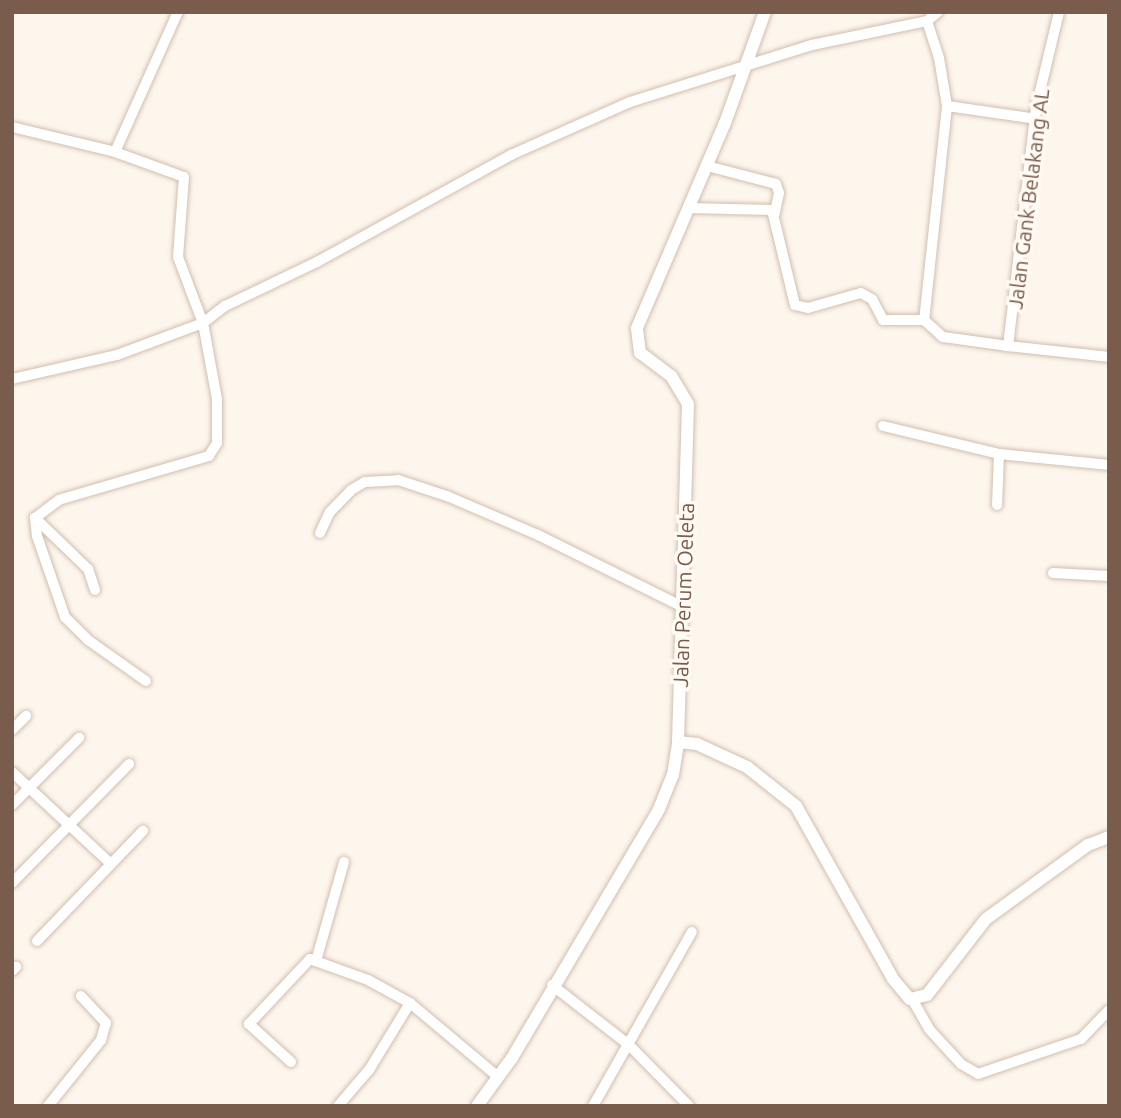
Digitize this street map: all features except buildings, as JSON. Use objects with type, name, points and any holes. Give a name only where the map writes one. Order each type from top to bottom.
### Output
[{"type":"street","points":[[115,152],[178,12]]},
{"type":"street","points":[[741,71],[765,12]]},
{"type":"street","points":[[12,379],[117,355],[203,323],[225,306],[317,262],[511,155],[630,102],[741,71],[812,45],[927,20],[938,12]]},
{"type":"street","name":"Jalan Gank Belakang AL","points":[[1008,346],[1037,119],[1059,12]]},
{"type":"street","points":[[925,320],[947,106],[939,58],[927,20]]},
{"type":"street","name":"Jalan Perum Oeleta","points":[[477,1106],[659,809],[673,775],[678,742],[688,404],[671,376],[644,358],[637,337],[707,166],[741,71]]},
{"type":"street","points":[[947,106],[1037,119]]},
{"type":"street","points":[[12,127],[115,152],[184,177],[178,257],[203,323],[217,399],[217,443],[209,456],[60,500],[35,518]]},
{"type":"street","points":[[707,166],[776,184],[779,193],[773,218]]},
{"type":"street","points":[[688,208],[766,208],[781,239],[791,300],[795,305],[808,308],[862,293],[872,299],[883,320],[925,320],[943,337],[1109,357]]},
{"type":"street","points":[[883,426],[999,454],[1109,465]]},
{"type":"street","points":[[997,505],[999,454]]},
{"type":"street","points":[[320,533],[330,512],[351,490],[365,482],[398,480],[447,496],[538,535],[683,607]]},
{"type":"street","points":[[35,518],[88,569],[95,590]]},
{"type":"street","points":[[35,518],[37,537],[65,618],[88,640],[146,681]]},
{"type":"street","points":[[1053,573],[1109,576]]},
{"type":"street","points":[[12,730],[26,716]]},
{"type":"street","points":[[12,805],[79,738]]},
{"type":"street","points":[[678,742],[697,744],[737,762],[796,806],[893,979],[912,999],[929,1029],[961,1064],[978,1074],[1081,1039],[1109,1010]]},
{"type":"street","points":[[12,883],[129,764]]},
{"type":"street","points":[[12,772],[111,864]]},
{"type":"street","points":[[37,941],[143,831]]},
{"type":"street","points":[[912,999],[927,995],[986,919],[1088,845],[1109,837]]},
{"type":"street","points":[[316,961],[344,862]]},
{"type":"street","points":[[593,1106],[692,932]]},
{"type":"street","points":[[291,1062],[249,1024],[310,959],[368,980],[410,1003],[497,1076]]},
{"type":"street","points":[[552,985],[629,1045],[689,1106]]},
{"type":"street","points":[[48,1106],[104,1032],[102,1013],[81,996]]},
{"type":"street","points":[[338,1106],[369,1070],[410,1003]]}]
